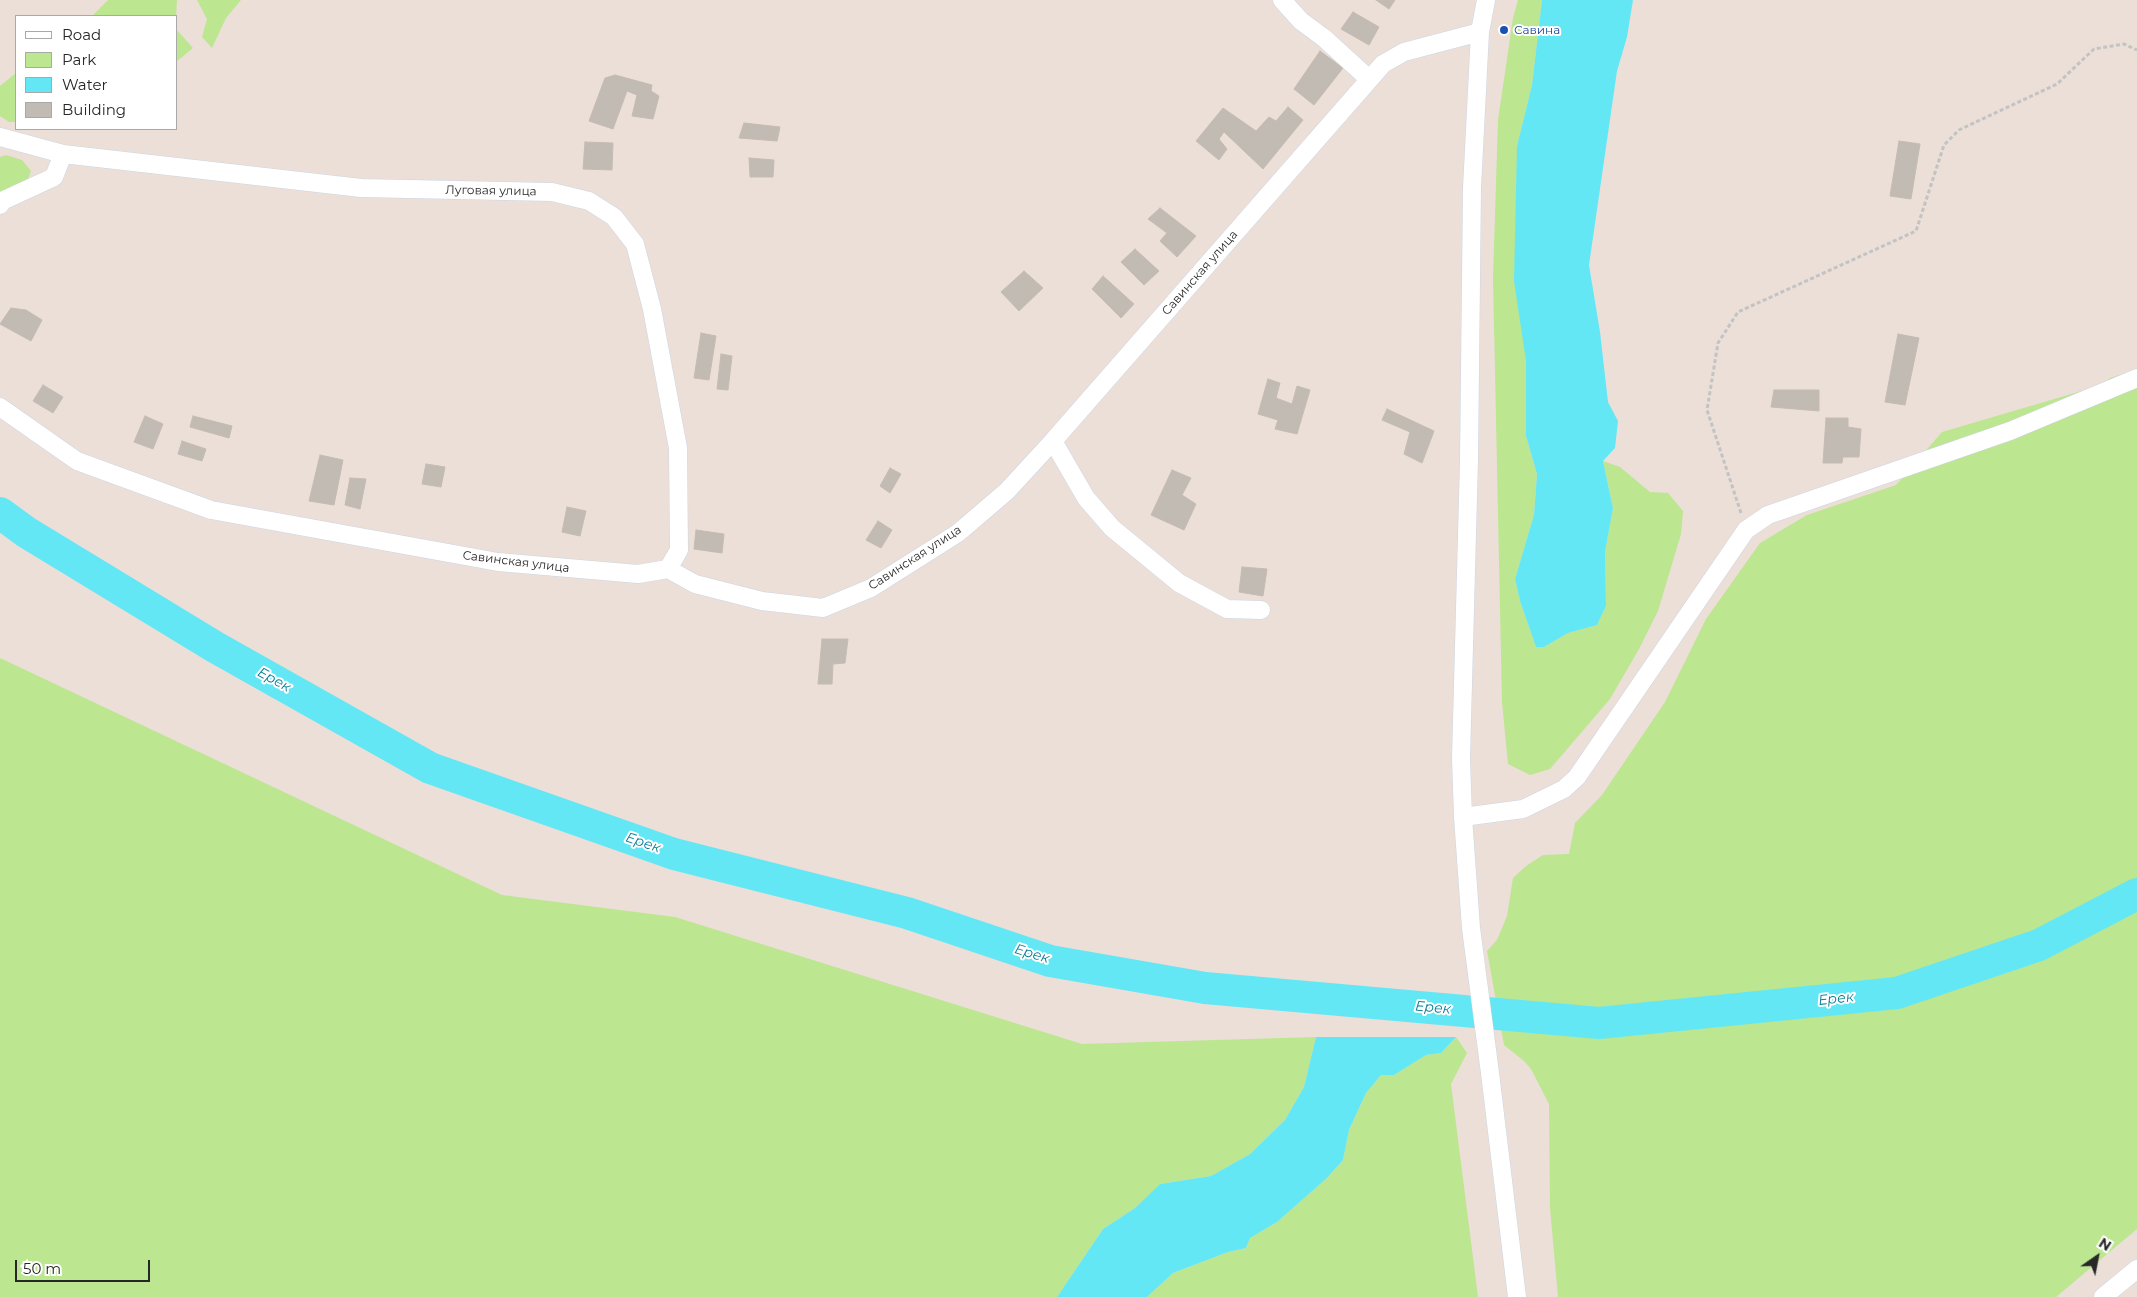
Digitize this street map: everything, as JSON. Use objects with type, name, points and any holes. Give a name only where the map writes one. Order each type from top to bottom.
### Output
[{"type":"street","points":[[1282,0],[1301,21],[1324,38],[1369,79]]},
{"type":"street","points":[[1486,0],[1480,32],[1472,188],[1469,460],[1461,758],[1471,928],[1517,1297]]},
{"type":"street","name":"Савинская улица","points":[[0,407],[78,461],[211,510],[498,562],[638,574],[668,569],[695,584],[762,601],[823,608],[871,588],[958,533],[1006,492],[1053,441],[1383,64],[1404,52],[1480,32]]},
{"type":"street","name":"Луговая улица","points":[[0,137],[63,154],[361,188],[552,192],[589,201],[614,217],[635,244],[652,309],[678,448],[679,550],[668,569]]},
{"type":"street","points":[[0,205],[2,201],[54,177],[63,154]]},
{"type":"street","points":[[1463,817],[1523,810],[1564,789],[1577,778],[1746,530],[1768,515],[2010,431],[2137,378]]},
{"type":"street","points":[[1053,441],[1086,498],[1107,522],[1171,577],[1227,609],[1260,610]]},
{"type":"street","points":[[2103,1297],[2137,1269]]},
{"type":"path","points":[[1746,530],[1707,410],[1718,342],[1738,312],[1916,231],[1944,144],[1959,130],[2057,84],[2094,48],[2124,44],[2137,50]]},
{"type":"green space","points":[[108,0],[177,0],[176,15],[93,15]]},
{"type":"green space","points":[[197,0],[241,0],[226,18],[212,48],[202,37],[207,19]]},
{"type":"green space","points":[[1518,0],[1542,0],[1532,85],[1517,146],[1526,361],[1526,436],[1537,474],[1534,515],[1515,579],[1520,601],[1536,647],[1544,647],[1568,633],[1597,625],[1606,606],[1605,552],[1613,508],[1603,461],[1620,467],[1650,492],[1668,493],[1683,511],[1681,534],[1658,611],[1639,649],[1610,699],[1550,769],[1530,775],[1508,764],[1502,702],[1493,278],[1498,120],[1513,18]]},
{"type":"green space","points":[[178,31],[193,48],[178,60]]},
{"type":"green space","points":[[15,74],[15,122],[9,122],[0,116],[0,86]]},
{"type":"green space","points":[[6,155],[22,160],[31,171],[26,185],[0,199],[0,157]]},
{"type":"green space","points":[[2137,369],[2137,1229],[2056,1297],[1558,1297],[1550,1208],[1549,1104],[1531,1069],[1504,1045],[1487,951],[1497,940],[1507,916],[1513,878],[1526,866],[1543,855],[1569,854],[1575,823],[1602,795],[1665,702],[1706,619],[1760,543],[1807,515],[1896,485],[1942,432],[2102,385],[2110,378]]},
{"type":"green space","points":[[0,658],[502,895],[675,917],[1082,1044],[1316,1037],[1304,1087],[1285,1120],[1250,1154],[1211,1176],[1160,1184],[1135,1208],[1103,1229],[1057,1297],[0,1297]]},
{"type":"green space","points":[[1456,1037],[1467,1053],[1451,1084],[1478,1297],[1147,1297],[1173,1273],[1228,1252],[1246,1248],[1250,1238],[1277,1222],[1327,1178],[1343,1160],[1349,1130],[1366,1093],[1381,1075],[1394,1075],[1426,1055],[1441,1053]]},
{"type":"water","points":[[1542,0],[1633,0],[1627,37],[1617,71],[1589,265],[1600,332],[1608,402],[1618,421],[1615,448],[1603,461],[1613,508],[1605,552],[1606,606],[1597,625],[1568,633],[1544,647],[1536,647],[1520,601],[1515,579],[1534,515],[1537,474],[1526,436],[1526,361],[1514,281],[1517,146],[1532,85]]},
{"type":"water","points":[[1316,1037],[1456,1037],[1441,1053],[1426,1055],[1394,1075],[1381,1075],[1366,1093],[1349,1130],[1343,1160],[1327,1178],[1277,1222],[1250,1238],[1246,1248],[1228,1252],[1173,1273],[1147,1297],[1057,1297],[1103,1229],[1135,1208],[1160,1184],[1211,1176],[1250,1154],[1285,1120],[1304,1087]]},
{"type":"building","points":[[1376,0],[1395,0],[1389,9]]},
{"type":"building","points":[[1353,12],[1379,27],[1369,45],[1341,29]]},
{"type":"building","points":[[1320,51],[1343,68],[1314,105],[1294,89]]},
{"type":"building","points":[[615,75],[652,85],[651,91],[659,96],[653,119],[632,116],[637,95],[627,91],[613,129],[589,121],[605,78]]},
{"type":"building","points":[[1288,107],[1303,120],[1263,169],[1224,132],[1219,139],[1227,149],[1219,160],[1196,141],[1223,108],[1256,131],[1269,117],[1276,121]]},
{"type":"building","points":[[744,123],[780,127],[777,141],[739,138]]},
{"type":"building","points":[[1899,141],[1920,144],[1911,199],[1890,196]]},
{"type":"building","points":[[585,142],[613,143],[612,170],[583,169]]},
{"type":"building","points":[[749,158],[774,160],[773,177],[750,177]]},
{"type":"building","points":[[1160,208],[1196,236],[1177,257],[1160,241],[1167,233],[1148,219]]},
{"type":"building","points":[[1135,249],[1159,271],[1144,285],[1121,262]]},
{"type":"building","points":[[1024,271],[1043,288],[1019,311],[1001,292]]},
{"type":"building","points":[[1103,276],[1134,304],[1121,318],[1092,289]]},
{"type":"building","points":[[11,308],[26,310],[42,320],[31,341],[0,324]]},
{"type":"building","points":[[701,333],[716,336],[709,380],[694,378]]},
{"type":"building","points":[[1898,334],[1919,338],[1905,405],[1885,402]]},
{"type":"building","points":[[721,354],[732,356],[728,390],[717,389]]},
{"type":"building","points":[[1268,379],[1280,383],[1276,398],[1292,404],[1297,386],[1310,390],[1297,434],[1275,429],[1278,420],[1258,414]]},
{"type":"building","points":[[43,385],[63,397],[53,413],[33,401]]},
{"type":"building","points":[[1774,390],[1819,390],[1819,411],[1771,407]]},
{"type":"building","points":[[1387,409],[1434,431],[1422,463],[1404,454],[1410,432],[1382,420]]},
{"type":"building","points":[[145,416],[163,424],[153,449],[134,442]]},
{"type":"building","points":[[193,416],[232,426],[229,438],[190,427]]},
{"type":"building","points":[[1826,418],[1848,418],[1848,427],[1861,429],[1859,457],[1843,457],[1842,463],[1823,463]]},
{"type":"building","points":[[182,441],[206,449],[202,461],[178,454]]},
{"type":"building","points":[[320,455],[343,460],[334,505],[309,501]]},
{"type":"building","points":[[426,464],[445,467],[441,487],[422,484]]},
{"type":"building","points":[[890,468],[901,474],[890,493],[880,486]]},
{"type":"building","points":[[1172,470],[1191,478],[1182,495],[1196,504],[1184,530],[1151,515]]},
{"type":"building","points":[[350,478],[366,479],[360,509],[345,505]]},
{"type":"building","points":[[567,507],[586,511],[580,536],[562,532]]},
{"type":"building","points":[[878,521],[892,530],[881,548],[866,540]]},
{"type":"building","points":[[696,530],[724,534],[722,553],[694,549]]},
{"type":"building","points":[[1242,567],[1267,569],[1263,596],[1239,592]]},
{"type":"building","points":[[822,639],[848,639],[845,663],[833,664],[832,684],[818,684]]},
{"type":"waterway","name":"Ерек","points":[[0,513],[26,532],[215,647],[430,768],[674,854],[907,913],[1050,961],[1205,988],[1599,1023],[1897,993],[2039,945],[2137,894]]},
{"type":"place","name":"Савина","points":[[1504,30]]}]
